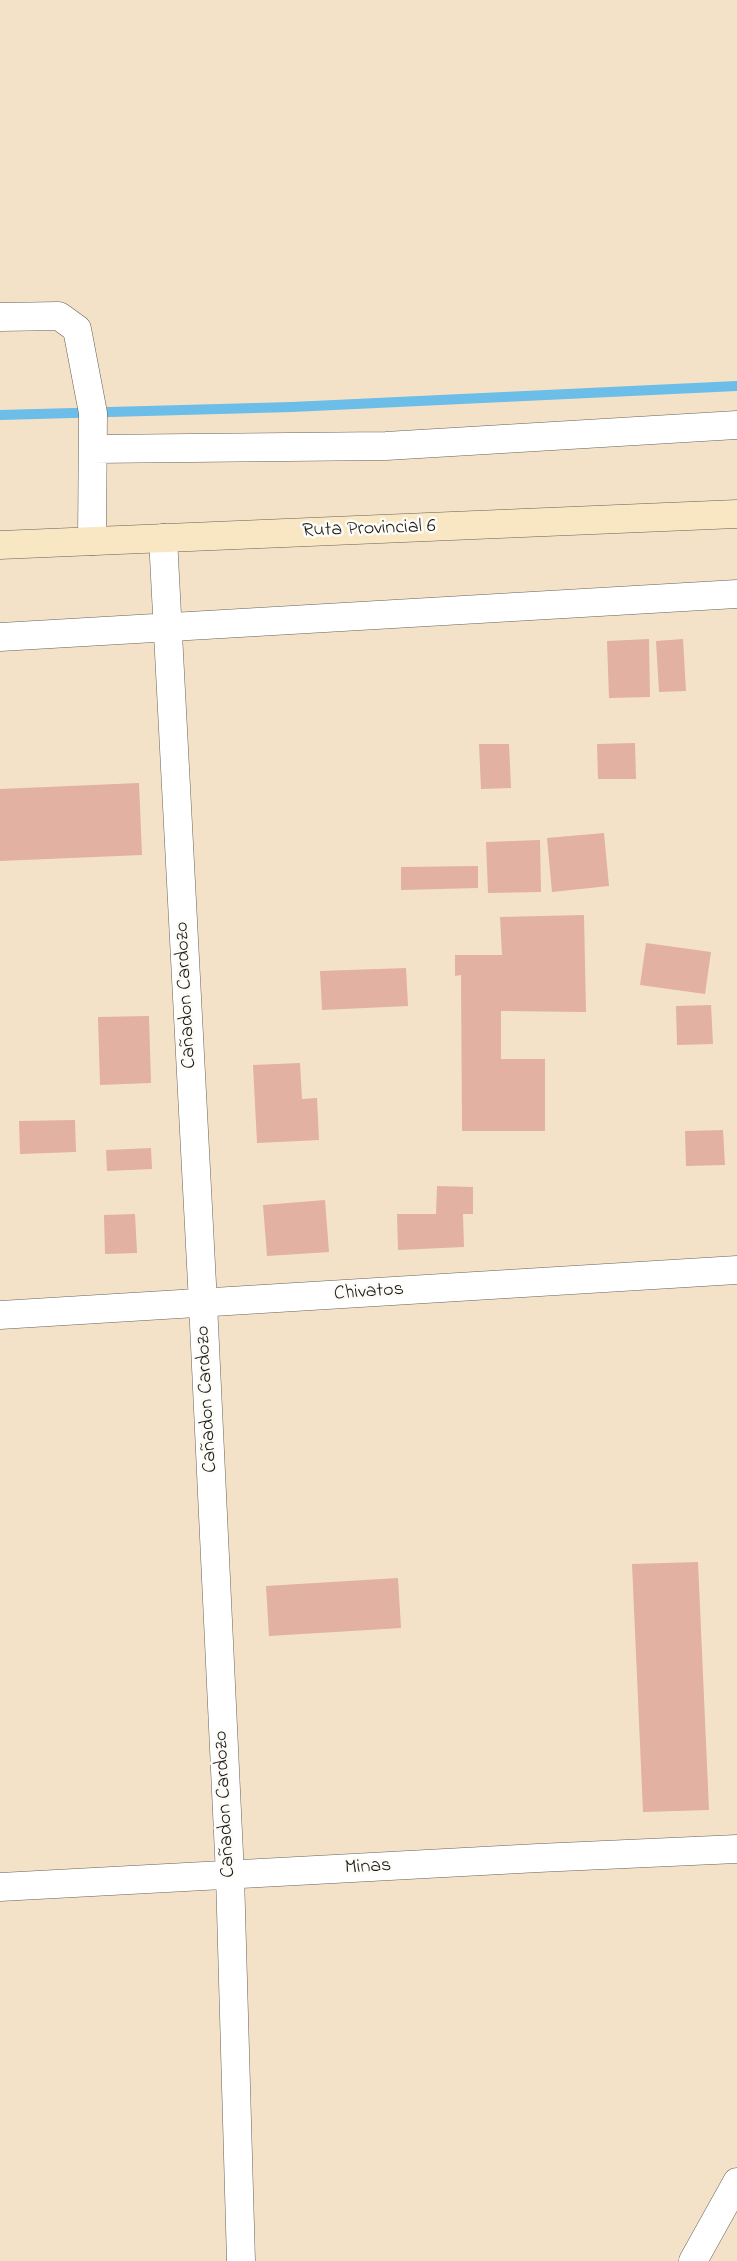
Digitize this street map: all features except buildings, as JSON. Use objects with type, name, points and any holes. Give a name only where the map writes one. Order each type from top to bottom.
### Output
[{"type":"main road","name":"Ruta Provincial 6","points":[[0,545],[737,514]]},
{"type":"street","points":[[0,317],[59,316],[77,329],[93,413],[92,541]]},
{"type":"street","points":[[93,450],[386,446],[737,425]]},
{"type":"street","name":"Cañadon Cardozo","points":[[163,538],[203,1303],[230,1875],[241,2261]]},
{"type":"street","points":[[0,637],[737,594]]},
{"type":"street","name":"Chivatos","points":[[0,1315],[737,1270]]},
{"type":"street","name":"Minas","points":[[0,1887],[737,1849]]},
{"type":"street","points":[[693,2261],[737,2182]]},
{"type":"waterway","points":[[0,415],[292,407],[737,386]]}]
